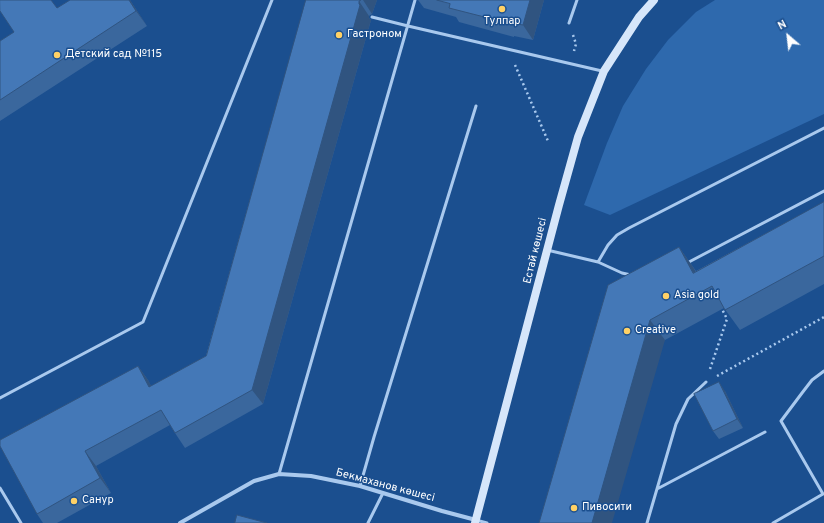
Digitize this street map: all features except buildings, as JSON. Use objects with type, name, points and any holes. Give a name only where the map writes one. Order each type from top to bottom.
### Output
[{"type":"main road","name":"Естай көшесі","points":[[475,522],[578,137],[604,71],[639,17],[654,0]]},
{"type":"street","name":"Бекмаханов көшесі","points":[[180,523],[254,481],[279,474],[311,476],[360,486],[475,522]]},
{"type":"lane","points":[[0,398],[144,322],[272,0]]},
{"type":"lane","points":[[279,474],[415,0]]},
{"type":"lane","points":[[569,23],[578,0]]},
{"type":"lane","points":[[372,17],[604,71]]},
{"type":"lane","points":[[360,486],[476,106]]},
{"type":"lane","points":[[598,262],[608,245],[617,235],[824,128]]},
{"type":"lane","points":[[682,265],[824,190]]},
{"type":"lane","points":[[547,250],[598,262],[622,273],[634,276]]},
{"type":"lane","points":[[773,523],[823,494],[781,421],[812,380],[824,371]]},
{"type":"lane","points":[[648,523],[676,424],[688,399],[706,382]]},
{"type":"lane","points":[[657,489],[766,432]]},
{"type":"lane","points":[[0,488],[21,523]]},
{"type":"lane","points":[[368,523],[383,493]]},
{"type":"lane","points":[[475,522],[487,523]]},
{"type":"path","points":[[569,23],[576,44],[570,64]]},
{"type":"path","points":[[508,49],[548,141]]},
{"type":"path","points":[[706,382],[727,319],[720,306]]},
{"type":"path","points":[[706,382],[824,317]]},
{"type":"shaded area","points":[[715,0],[824,0],[824,114],[610,215],[584,205],[607,143],[623,106],[646,69],[668,40],[696,12]]},
{"type":"place","name":"Тулпар","points":[[502,9]]},
{"type":"place","name":"Гастроном","points":[[339,35]]},
{"type":"place","name":"Детский сад №115","points":[[57,55]]},
{"type":"place","name":"Asia gold","points":[[666,296]]},
{"type":"place","name":"Creative","points":[[627,331]]},
{"type":"place","name":"Санур","points":[[74,501]]},
{"type":"place","name":"Пивосити","points":[[574,508]]}]
